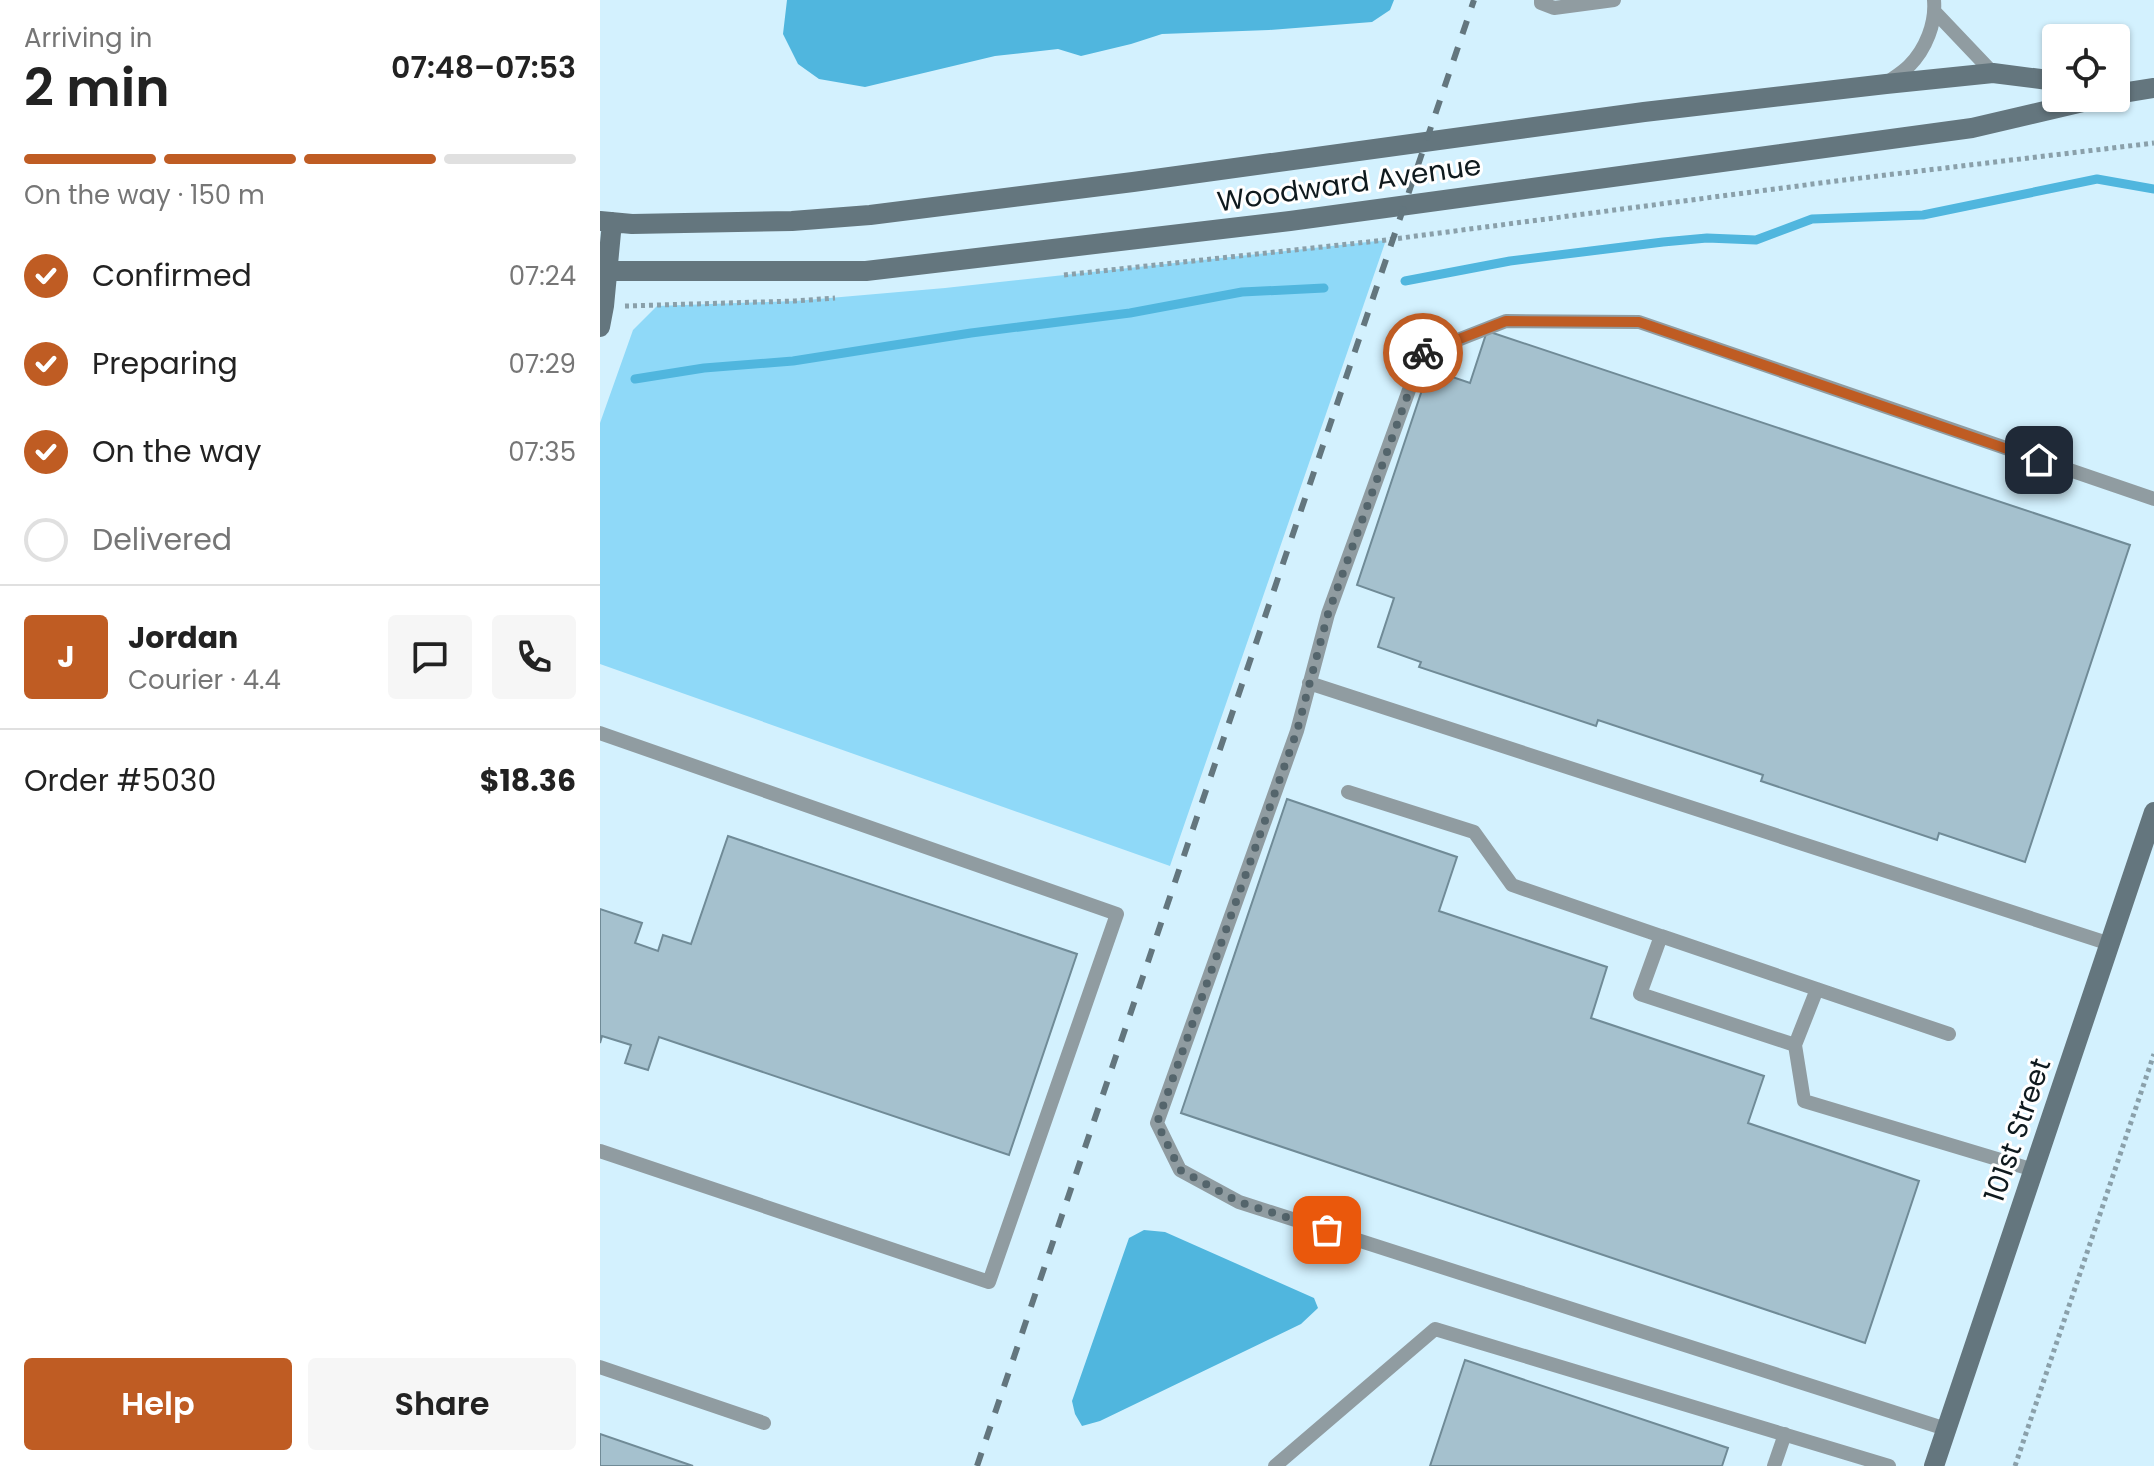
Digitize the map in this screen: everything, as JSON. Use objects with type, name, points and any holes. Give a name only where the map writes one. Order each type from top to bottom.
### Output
[{"type":"street","name":"Woodward Avenue","points":[[606,222],[792,221],[870,215],[1644,112],[1993,73],[2042,79]]},
{"type":"street","points":[[2130,90],[2154,88]]},
{"type":"street","name":"Woodward Avenue","points":[[604,271],[866,271],[1290,221],[1972,128],[2042,112]]},
{"type":"street","points":[[600,327],[604,306],[606,222]]},
{"type":"street","name":"101st Street","points":[[1934,1466],[2154,812]]},
{"type":"lane","points":[[1541,0],[1541,3],[1554,8],[1614,0]]},
{"type":"lane","points":[[1935,6],[1993,73]]},
{"type":"lane","points":[[1886,84],[1910,66],[1927,41],[1935,6]]},
{"type":"lane","points":[[1946,1429],[1239,1202],[1180,1170],[1157,1123],[1297,731],[1328,614],[1422,354],[1506,321],[1639,322],[2154,499]]},
{"type":"lane","points":[[1309,683],[2110,944]]},
{"type":"lane","points":[[600,733],[1117,914],[989,1282],[600,1151]]},
{"type":"lane","points":[[1348,792],[1474,832],[1512,885],[1949,1034]]},
{"type":"lane","points":[[1661,936],[1640,994],[1795,1045]]},
{"type":"lane","points":[[1817,989],[1795,1045],[1804,1101],[2034,1170]]},
{"type":"lane","points":[[1275,1466],[1435,1329],[1889,1466]]},
{"type":"lane","points":[[600,1367],[764,1423]]},
{"type":"lane","points":[[1774,1466],[1785,1434]]},
{"type":"path","points":[[2015,1466],[2154,1054]]},
{"type":"shaded area","points":[[787,0],[1394,0],[1390,10],[1372,22],[1162,34],[1081,56],[1058,49],[995,56],[865,87],[819,79],[798,64],[783,34]]},
{"type":"shaded area","points":[[1386,240],[1170,866],[600,664],[600,423],[633,330],[657,306],[795,301],[945,288]]},
{"type":"shaded area","points":[[1144,1230],[1165,1232],[1314,1298],[1318,1308],[1301,1324],[1100,1421],[1082,1426],[1072,1401],[1129,1238]]},
{"type":"building","points":[[1487,331],[2130,545],[2025,862],[1939,833],[1937,840],[1761,781],[1763,775],[1598,720],[1596,726],[1419,667],[1421,662],[1378,647],[1394,598],[1357,585],[1429,369],[1470,383]]},
{"type":"building","points":[[1287,799],[1457,857],[1439,911],[1607,967],[1591,1018],[1764,1076],[1748,1123],[1919,1181],[1865,1343],[1181,1113]]},
{"type":"building","points":[[728,836],[1077,954],[1009,1155],[659,1037],[648,1070],[625,1063],[631,1045],[602,1036],[600,1043],[600,909],[642,923],[635,943],[658,951],[663,935],[691,944]]},
{"type":"building","points":[[1465,1360],[1728,1448],[1722,1466],[1430,1466]]},
{"type":"building","points":[[600,1434],[693,1466],[600,1466]]},
{"type":"waterway","points":[[1405,281],[1510,261],[1663,242],[1707,238],[1756,240],[1812,219],[1923,215],[2097,179],[2154,189]]},
{"type":"waterway","points":[[635,379],[704,368],[793,361],[971,333],[1130,313],[1242,292],[1324,288]]},
{"type":"railway","points":[[977,1466],[1474,0]]},
{"type":"way so far","points":[[1327,1230],[1239,1202],[1180,1170],[1157,1123],[1297,731],[1328,614],[1423,353]]},
{"type":"route","points":[[1423,353],[1506,321],[1639,322],[2039,460]]}]
